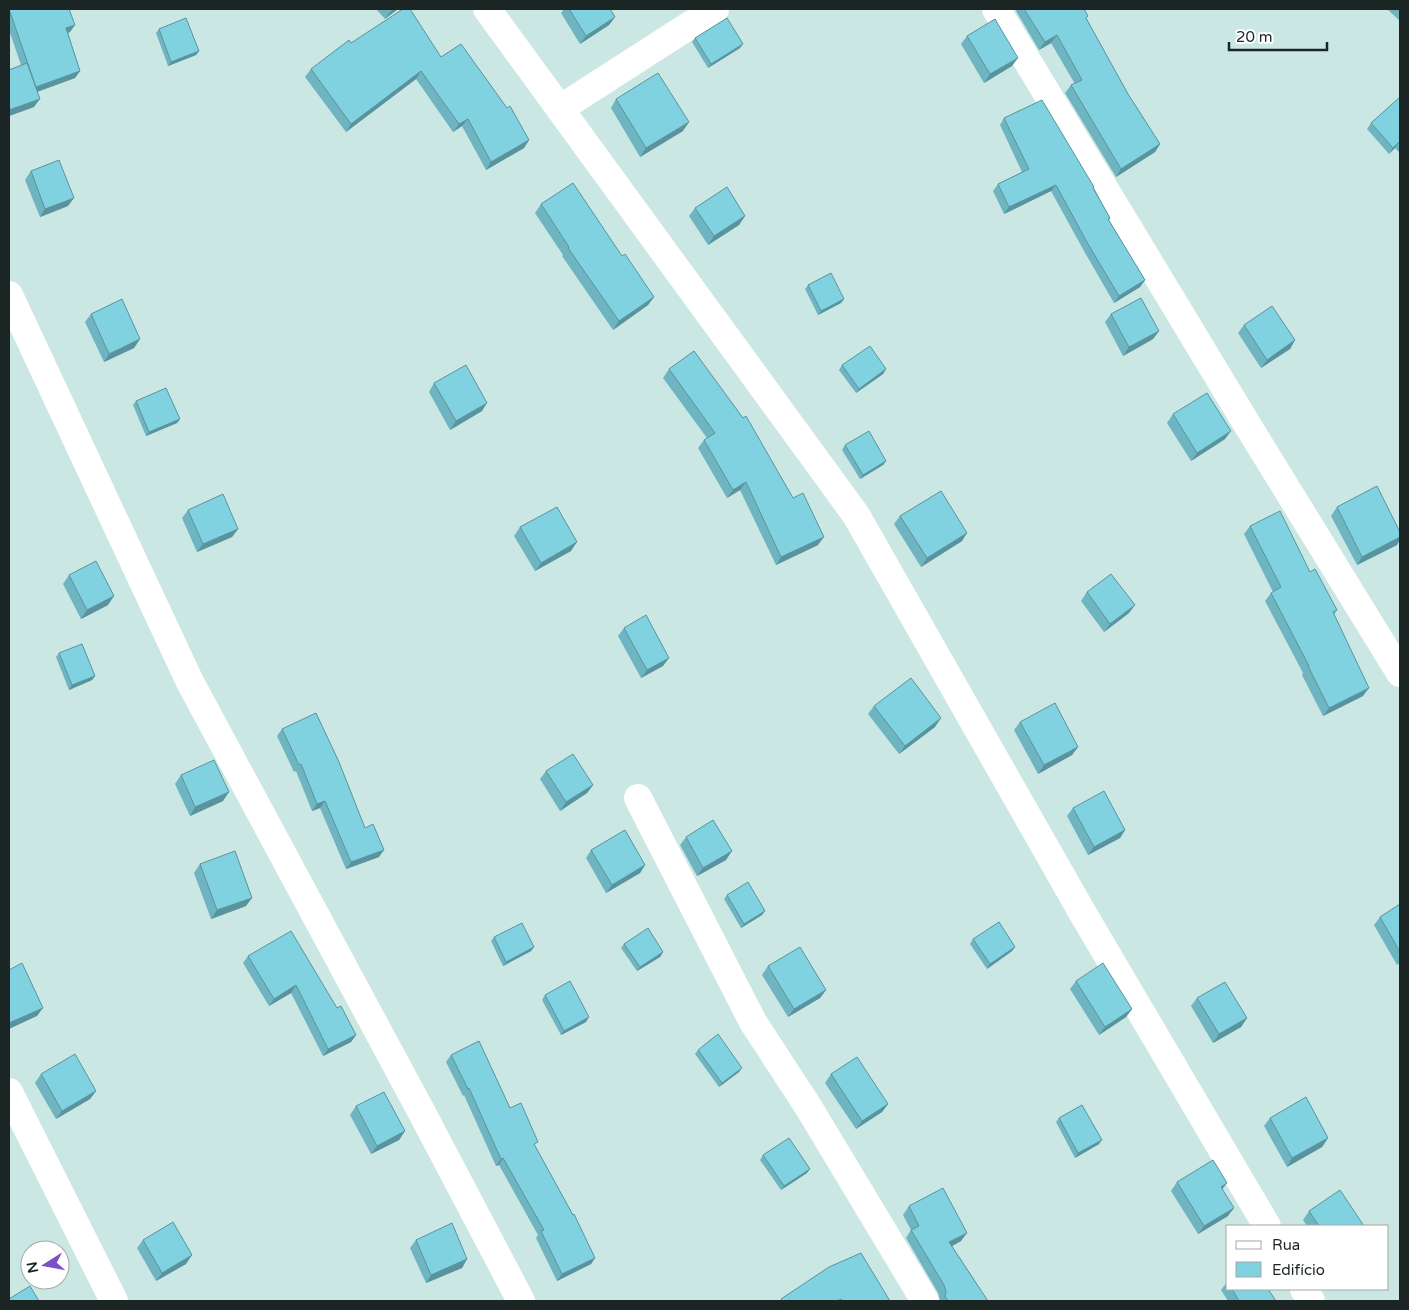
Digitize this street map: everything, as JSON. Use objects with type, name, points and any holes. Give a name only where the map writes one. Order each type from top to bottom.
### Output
[{"type":"street","points":[[488,9],[856,515],[1082,912],[1266,1225]]},
{"type":"street","points":[[561,108],[715,9]]},
{"type":"street","points":[[996,9],[1240,413],[1400,673]]},
{"type":"street","points":[[9,295],[190,682],[406,1082],[521,1301]]},
{"type":"street","points":[[638,798],[753,1022],[809,1108],[925,1301]]},
{"type":"street","points":[[9,1092],[114,1301]]},
{"type":"street","points":[[1305,1290],[1311,1301]]},
{"type":"building","points":[[9,9],[69,9],[75,25],[66,28],[80,71],[36,87]]},
{"type":"building","points":[[403,9],[410,9],[441,57],[461,44],[507,108],[510,106],[529,140],[491,162],[468,119],[459,124],[421,71],[351,124],[311,69],[349,40],[351,43]]},
{"type":"building","points":[[569,9],[610,9],[615,17],[586,36]]},
{"type":"building","points":[[1024,9],[1084,9],[1088,16],[1086,18],[1128,94],[1160,144],[1121,169],[1071,85],[1082,80],[1057,35],[1045,42]]},
{"type":"building","points":[[186,18],[199,51],[171,62],[159,29]]},
{"type":"building","points":[[727,18],[743,44],[711,64],[695,38]]},
{"type":"building","points":[[995,19],[1018,58],[990,74],[967,36]]},
{"type":"building","points":[[27,63],[40,99],[9,110],[9,70]]},
{"type":"building","points":[[658,73],[689,122],[646,148],[616,99]]},
{"type":"building","points":[[1400,97],[1400,143],[1393,148],[1371,123]]},
{"type":"building","points":[[1042,100],[1094,187],[1110,218],[1108,219],[1145,280],[1119,296],[1056,185],[1009,207],[998,184],[1029,169],[1004,118]]},
{"type":"building","points":[[59,160],[74,198],[45,209],[31,171]]},
{"type":"building","points":[[573,183],[622,256],[625,254],[654,297],[619,321],[568,248],[541,204]]},
{"type":"building","points":[[727,187],[745,216],[714,236],[695,208]]},
{"type":"building","points":[[831,273],[844,299],[821,311],[808,285]]},
{"type":"building","points":[[1141,298],[1159,331],[1129,347],[1111,314]]},
{"type":"building","points":[[122,299],[140,339],[109,354],[91,314]]},
{"type":"building","points":[[1272,306],[1295,340],[1267,360],[1244,325]]},
{"type":"building","points":[[870,346],[886,369],[859,389],[842,365]]},
{"type":"building","points":[[694,351],[743,418],[746,416],[793,498],[803,493],[824,537],[781,557],[746,482],[733,490],[704,440],[715,433],[669,369]]},
{"type":"building","points":[[466,365],[487,403],[456,421],[434,383]]},
{"type":"building","points":[[166,388],[180,419],[149,432],[136,401]]},
{"type":"building","points":[[1207,393],[1231,431],[1197,453],[1173,414]]},
{"type":"building","points":[[869,431],[886,461],[863,475],[845,445]]},
{"type":"building","points":[[1377,486],[1400,532],[1400,537],[1362,557],[1337,507]]},
{"type":"building","points":[[941,491],[967,533],[927,558],[900,516]]},
{"type":"building","points":[[223,494],[238,529],[203,544],[188,510]]},
{"type":"building","points":[[557,507],[577,542],[541,563],[520,527]]},
{"type":"building","points":[[1280,511],[1310,572],[1315,569],[1337,610],[1333,612],[1369,688],[1329,708],[1271,593],[1281,587],[1250,526]]},
{"type":"building","points":[[96,561],[114,596],[87,610],[69,575]]},
{"type":"building","points":[[1111,574],[1135,605],[1110,624],[1087,592]]},
{"type":"building","points":[[646,615],[669,658],[647,670],[624,628]]},
{"type":"building","points":[[82,644],[95,676],[72,685],[59,653]]},
{"type":"building","points":[[911,678],[941,718],[905,746],[874,706]]},
{"type":"building","points":[[1055,703],[1078,747],[1044,765],[1020,722]]},
{"type":"building","points":[[316,713],[339,762],[365,828],[373,824],[384,850],[351,862],[325,801],[317,804],[301,764],[299,765],[282,729]]},
{"type":"building","points":[[573,754],[593,785],[566,802],[546,771]]},
{"type":"building","points":[[214,760],[229,792],[195,807],[181,775]]},
{"type":"building","points":[[1104,791],[1125,830],[1094,847],[1073,808]]},
{"type":"building","points":[[713,820],[732,851],[703,868],[686,837]]},
{"type":"building","points":[[625,830],[645,865],[612,885],[591,850]]},
{"type":"building","points":[[235,851],[252,898],[217,910],[200,864]]},
{"type":"building","points":[[748,882],[765,911],[744,924],[727,895]]},
{"type":"building","points":[[1400,904],[1400,952],[1380,917]]},
{"type":"building","points":[[999,922],[1015,947],[990,964],[973,939]]},
{"type":"building","points":[[522,923],[534,947],[506,962],[494,937]]},
{"type":"building","points":[[648,928],[663,952],[640,967],[624,944]]},
{"type":"building","points":[[291,931],[337,1008],[341,1006],[356,1035],[328,1049],[296,985],[274,999],[248,956]]},
{"type":"building","points":[[800,947],[826,990],[794,1009],[768,966]]},
{"type":"building","points":[[22,963],[43,1008],[9,1023],[9,970]]},
{"type":"building","points":[[1103,963],[1132,1009],[1105,1027],[1076,981]]},
{"type":"building","points":[[570,981],[589,1017],[564,1031],[545,995]]},
{"type":"building","points":[[1225,982],[1247,1018],[1219,1034],[1197,998]]},
{"type":"building","points":[[718,1034],[742,1068],[722,1083],[698,1050]]},
{"type":"building","points":[[479,1041],[510,1108],[521,1103],[538,1142],[534,1144],[574,1214],[595,1258],[562,1274],[541,1231],[544,1230],[503,1158],[501,1159],[469,1088],[451,1055]]},
{"type":"building","points":[[75,1054],[96,1091],[62,1111],[41,1074]]},
{"type":"building","points":[[857,1057],[888,1104],[862,1121],[831,1074]]},
{"type":"building","points":[[384,1092],[405,1131],[377,1146],[356,1106]]},
{"type":"building","points":[[1306,1097],[1328,1138],[1292,1158],[1270,1118]]},
{"type":"building","points":[[1082,1105],[1102,1140],[1078,1153],[1059,1118]]},
{"type":"building","points":[[789,1138],[810,1169],[784,1186],[763,1155]]},
{"type":"building","points":[[1213,1160],[1227,1183],[1221,1187],[1234,1208],[1204,1226],[1177,1182]]},
{"type":"building","points":[[943,1188],[967,1233],[949,1242],[988,1301],[949,1301],[945,1297],[944,1285],[911,1230],[919,1226],[909,1206]]},
{"type":"building","points":[[1340,1190],[1363,1225],[1318,1225],[1309,1211]]},
{"type":"building","points":[[173,1222],[192,1255],[162,1273],[143,1240]]},
{"type":"building","points":[[452,1223],[467,1259],[431,1275],[416,1240]]},
{"type":"building","points":[[861,1253],[890,1301],[842,1301],[841,1299],[837,1301],[783,1301],[781,1299],[829,1267]]},
{"type":"building","points":[[24,1290],[32,1290],[39,1301],[9,1301],[9,1299]]},
{"type":"building","points":[[1233,1290],[1269,1290],[1276,1301],[1239,1301]]}]
